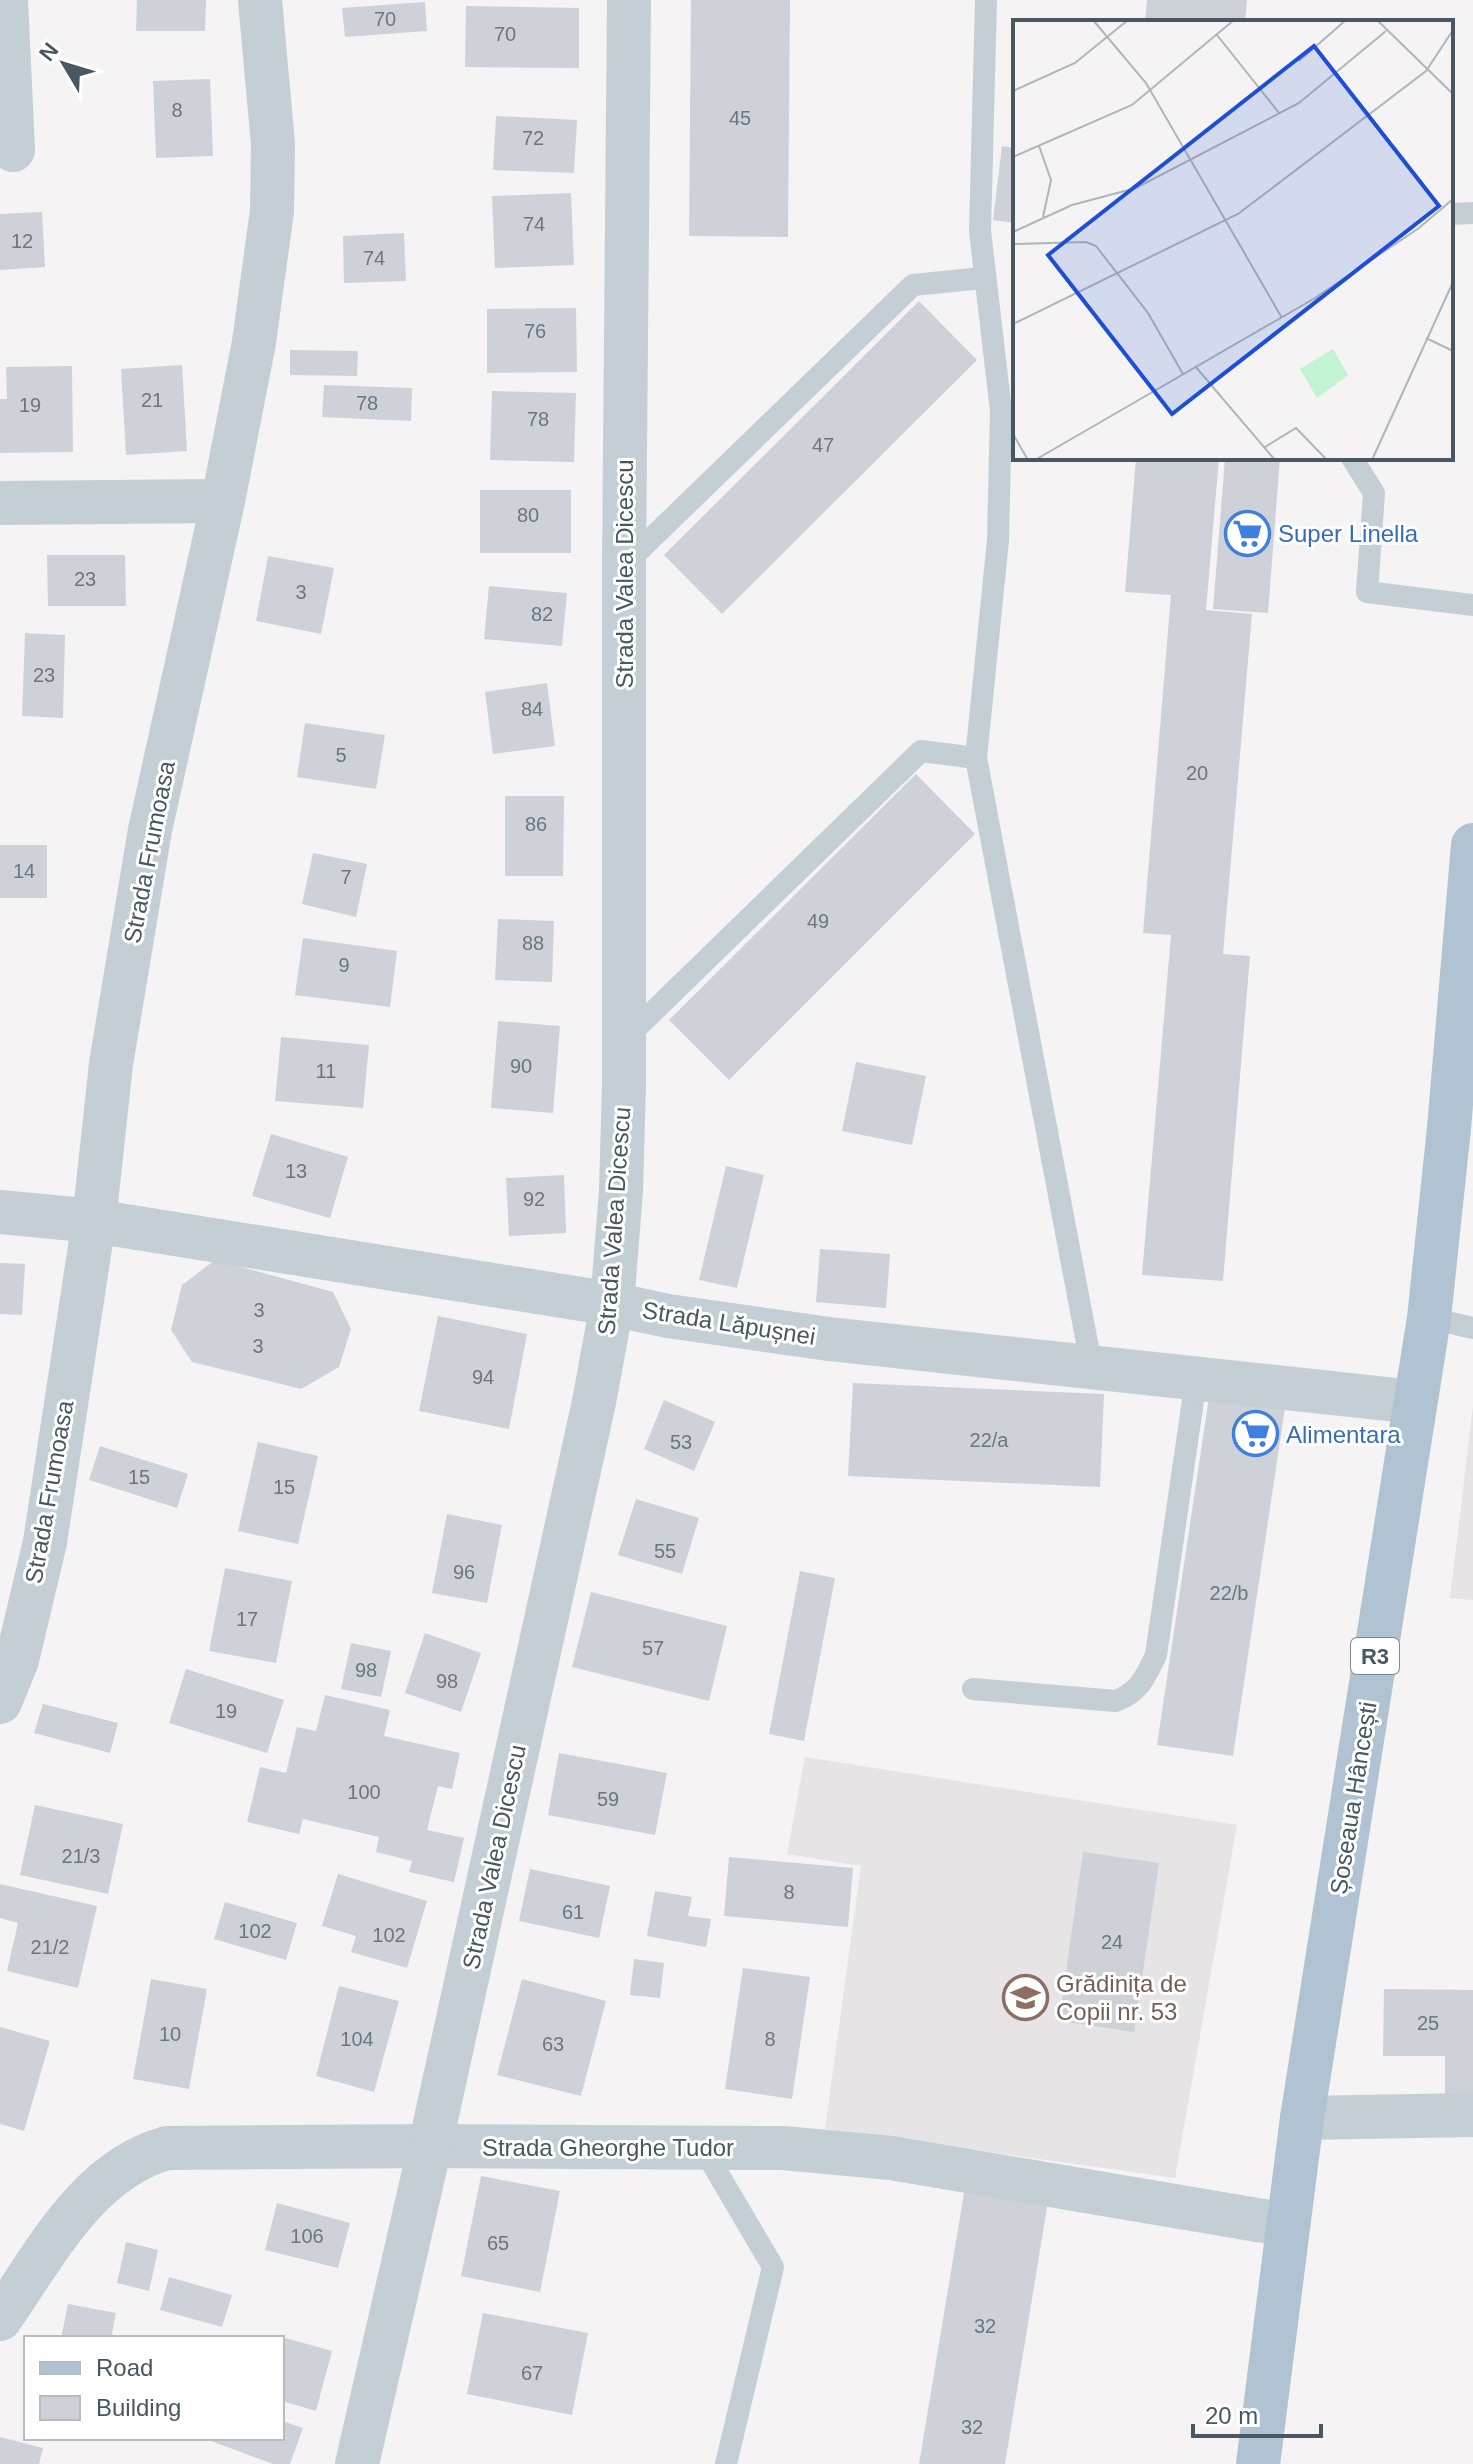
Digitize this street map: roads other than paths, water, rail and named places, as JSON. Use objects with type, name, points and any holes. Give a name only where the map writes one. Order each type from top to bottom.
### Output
[{"type":"main road","name":"Șoseaua Hâncești","points":[[1258,2464],[1302,2118],[1429,1318],[1473,845]]},
{"type":"street","points":[[6,0],[13,150]]},
{"type":"street","name":"Strada Frumoasa","points":[[0,1702],[17,1660],[45,1542],[94,1221],[111,1064],[150,830],[223,501],[254,342],[272,211],[273,144],[260,0]]},
{"type":"street","name":"Strada Valea Dicescu","points":[[357,2464],[594,1402],[612,1304],[621,1191],[624,1084],[629,0]]},
{"type":"street","points":[[0,503],[223,501]]},
{"type":"street","name":"Strada Lăpușnei","points":[[0,1212],[94,1221],[612,1304],[668,1316],[829,1339],[1415,1402]]},
{"type":"street","points":[[1302,2118],[1473,2115]]},
{"type":"street","name":"Strada Gheorghe Tudor","points":[[0,2319],[94,2190],[123,2166],[167,2148],[783,2148],[891,2158],[1287,2225]]},
{"type":"lane","points":[[986,0],[980,231],[983,278],[1001,411],[998,540],[976,758],[1092,1369]]},
{"type":"lane","points":[[1453,214],[1473,213]]},
{"type":"lane","points":[[624,565],[913,285],[983,278]]},
{"type":"lane","points":[[1353,460],[1374,493],[1367,592],[1473,605]]},
{"type":"lane","points":[[622,1042],[921,751],[976,758]]},
{"type":"lane","points":[[1429,1318],[1473,1328]]},
{"type":"lane","points":[[973,1689],[1115,1701],[1131,1696],[1145,1679],[1156,1655],[1196,1380]]},
{"type":"lane","points":[[703,2148],[773,2267],[726,2464]]},
{"type":"place","name":"Super Linella","points":[[1247,533]]},
{"type":"place","name":"Alimentara","points":[[1255,1434]]},
{"type":"place","name":"Grădinița de Copii nr. 53","points":[[1025,1997]]}]
